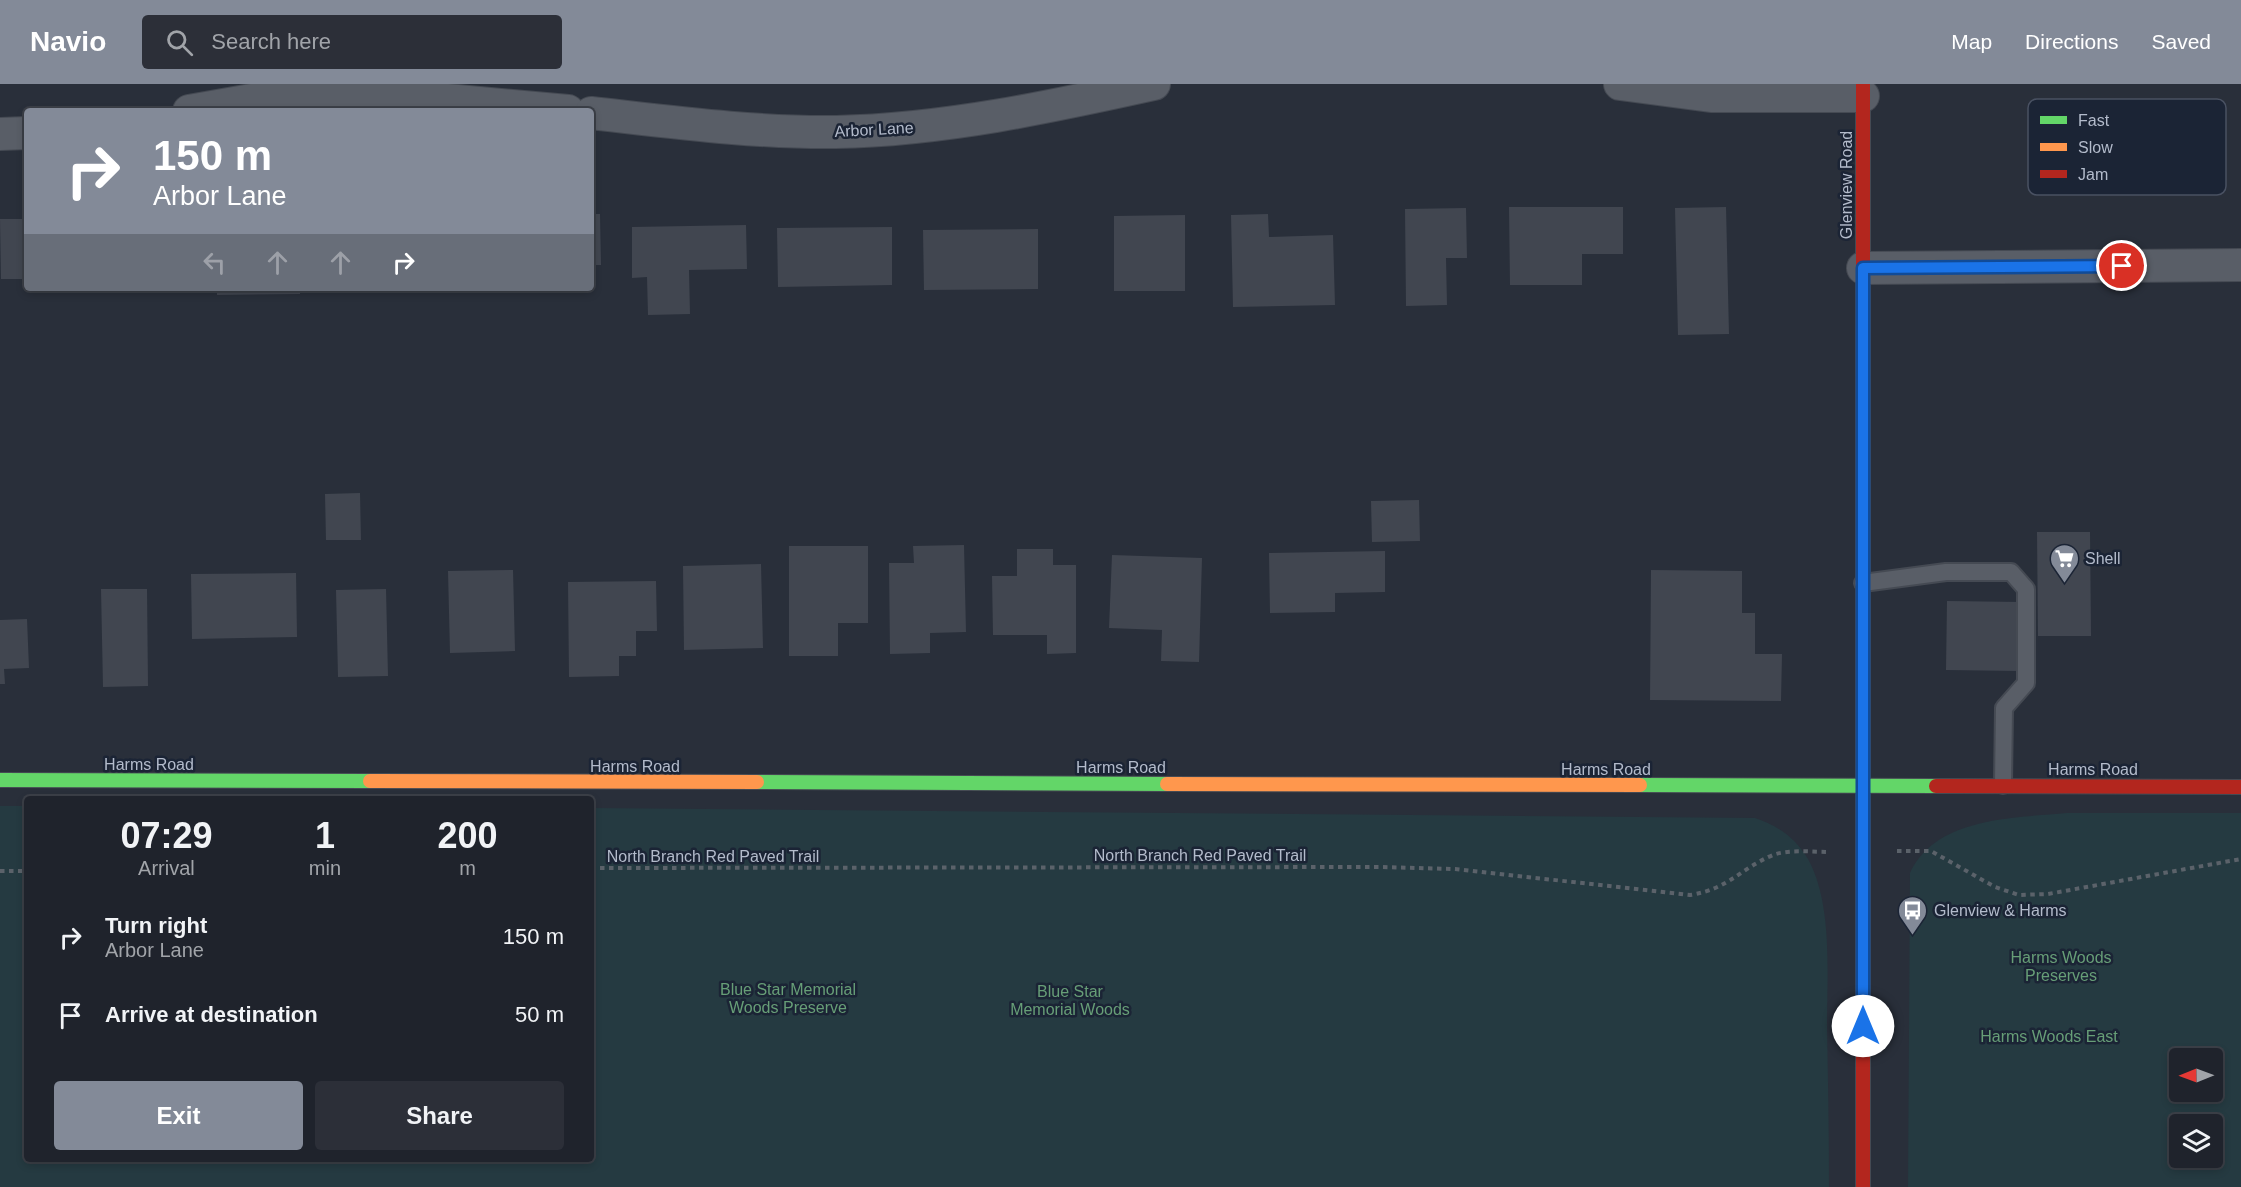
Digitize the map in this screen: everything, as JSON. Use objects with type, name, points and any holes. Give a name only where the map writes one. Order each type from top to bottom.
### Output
[{"type":"main road","name":"Glenview Road","points":[[1863,90],[1863,1187]]},
{"type":"main road","name":"Harms Road","points":[[0,780],[2241,786]]},
{"type":"street","name":"Arbor Lane","points":[[594,113],[771,130],[835,132],[889,129],[975,119],[1154,84]]},
{"type":"street","points":[[1620,84],[1711,96],[1863,90]]},
{"type":"street","points":[[206,108],[263,98],[320,94],[393,94],[537,108]]},
{"type":"street","points":[[0,134],[24,133]]},
{"type":"street","points":[[1863,268],[2241,265]]},
{"type":"lane","points":[[1863,583],[1946,572],[2011,572],[2026,589],[2026,683],[2004,708],[2003,785]]},
{"type":"path","points":[[1931,851],[1995,887],[2019,895],[2048,894],[2241,859]]},
{"type":"path","name":"North Branch Red Paved Trail","points":[[594,868],[1380,867],[1466,870],[1690,895],[1711,892],[1773,855],[1796,852]]},
{"type":"path","points":[[0,871],[24,871]]},
{"type":"green space","name":"Blue Star Memorial Woods Preserve","points":[[0,806],[24,806],[24,1162],[594,1162],[594,808],[1755,818],[1792,838],[1808,859],[1822,897],[1828,963],[1829,1187],[0,1187]]},
{"type":"green space","name":"Harms Woods East","points":[[2067,813],[2241,813],[2241,1187],[1908,1187],[1910,873],[1922,855],[1938,841],[1957,831],[2000,819]]},
{"type":"building","points":[[1509,207],[1623,207],[1623,254],[1582,254],[1582,285],[1510,285]]},
{"type":"building","points":[[1726,207],[1729,334],[1678,335],[1675,208]]},
{"type":"building","points":[[1466,208],[1467,258],[1446,258],[1447,305],[1406,306],[1405,209]]},
{"type":"building","points":[[594,214],[600,214],[601,265],[594,265]]},
{"type":"building","points":[[1268,214],[1269,237],[1333,235],[1335,305],[1233,307],[1231,215]]},
{"type":"building","points":[[1185,215],[1185,291],[1114,291],[1114,216]]},
{"type":"building","points":[[0,219],[24,219],[24,279],[1,279]]},
{"type":"building","points":[[746,225],[747,269],[689,270],[690,314],[648,315],[647,277],[632,278],[632,227]]},
{"type":"building","points":[[892,227],[892,285],[778,287],[777,228]]},
{"type":"building","points":[[1038,229],[1038,289],[924,290],[923,230]]},
{"type":"building","points":[[217,291],[300,291],[300,294],[217,295]]},
{"type":"building","points":[[360,493],[361,540],[326,540],[325,494]]},
{"type":"building","points":[[1419,500],[1420,541],[1372,542],[1371,501]]},
{"type":"building","name":"Shell","points":[[2037,532],[2090,532],[2091,636],[2038,636]]},
{"type":"building","points":[[964,545],[966,632],[930,633],[930,653],[890,654],[889,563],[914,563],[913,546]]},
{"type":"building","points":[[789,546],[868,546],[868,623],[838,623],[838,656],[789,656]]},
{"type":"building","points":[[1017,549],[1053,549],[1053,565],[1076,565],[1076,653],[1047,654],[1047,635],[993,635],[992,576],[1017,576]]},
{"type":"building","points":[[1385,551],[1385,592],[1335,593],[1335,612],[1270,613],[1269,553]]},
{"type":"building","points":[[1112,555],[1202,558],[1199,662],[1161,661],[1162,630],[1109,628]]},
{"type":"building","points":[[761,564],[763,648],[684,650],[683,566]]},
{"type":"building","points":[[513,570],[515,651],[450,653],[448,571]]},
{"type":"building","points":[[1651,570],[1742,571],[1742,613],[1755,613],[1755,654],[1782,654],[1781,701],[1650,700]]},
{"type":"building","points":[[296,573],[297,637],[192,639],[191,574]]},
{"type":"building","points":[[656,581],[657,631],[636,631],[636,656],[619,656],[619,676],[569,677],[568,582]]},
{"type":"building","points":[[101,589],[147,589],[148,686],[103,687]]},
{"type":"building","points":[[386,589],[388,676],[338,677],[336,590]]},
{"type":"building","points":[[1947,601],[2021,602],[2020,671],[1946,670]]},
{"type":"building","points":[[27,619],[29,668],[4,669],[5,684],[0,684],[0,620]]},
{"type":"traffic: fast","points":[[0,780],[370,781]]},
{"type":"traffic: fast","points":[[757,782],[1167,784]]},
{"type":"traffic: fast","points":[[1640,785],[1936,786]]},
{"type":"traffic: slow","points":[[1863,376],[1863,819]]},
{"type":"traffic: slow","points":[[370,781],[757,782]]},
{"type":"traffic: slow","points":[[1167,784],[1640,785]]},
{"type":"traffic: jam","points":[[1863,84],[1863,376]]},
{"type":"traffic: jam","points":[[1936,786],[2241,787]]},
{"type":"traffic: jam","points":[[1863,819],[1863,1187]]},
{"type":"place","name":"Shell","points":[[2064,584]]},
{"type":"place","name":"Glenview & Harms","points":[[1913,936]]},
{"type":"route","points":[[1863,1026],[1863,268],[2122,266]]},
{"type":"park label","name":"Harms Woods Preserves","points":[[2061,966]]},
{"type":"park label","name":"Blue Star Memorial Woods","points":[[1070,1000]]}]
